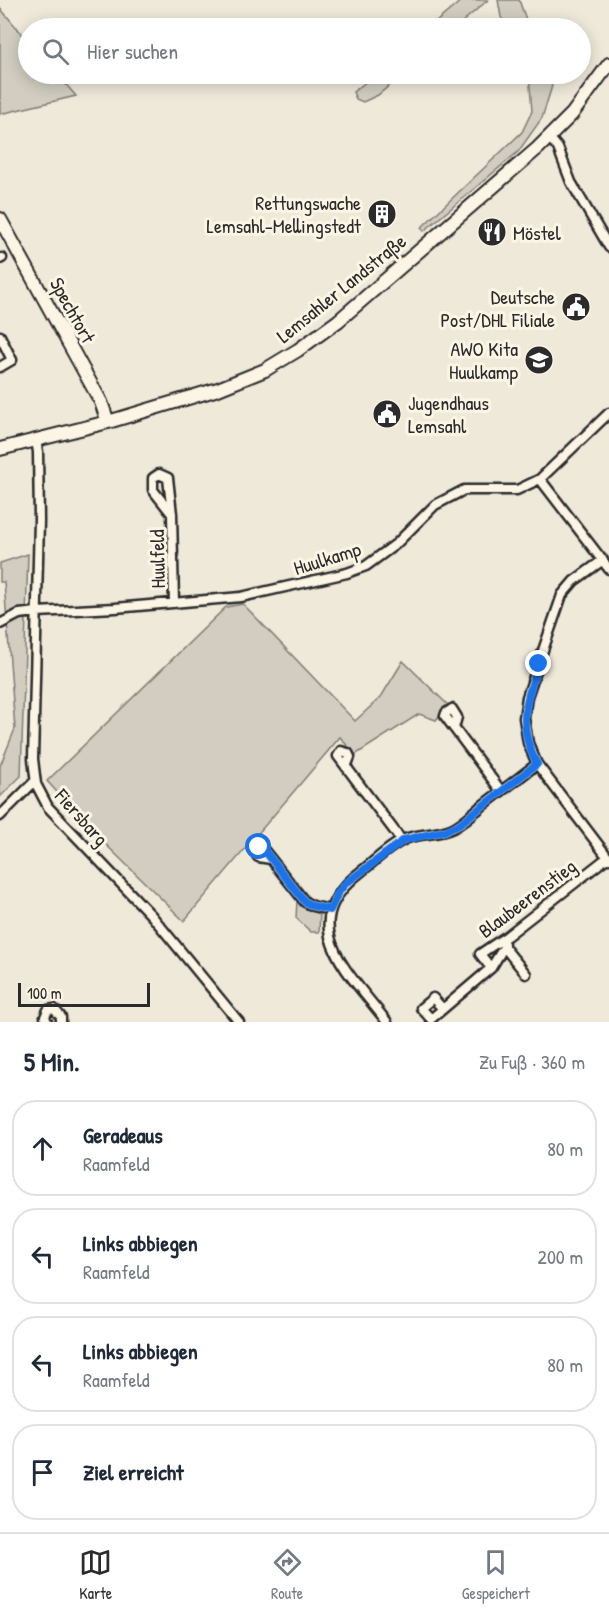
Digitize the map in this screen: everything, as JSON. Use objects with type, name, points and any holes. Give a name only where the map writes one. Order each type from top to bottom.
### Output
[{"type":"main road","name":"Lemsahler Landstraße","points":[[0,449],[108,422],[218,389],[264,370],[298,350],[338,321],[549,137],[572,114],[609,64]]},
{"type":"main road","name":"Spechtort","points":[[0,219],[101,402],[108,422]]},
{"type":"street","points":[[549,137],[558,148],[571,182],[609,247]]},
{"type":"street","points":[[0,336],[12,360],[0,367]]},
{"type":"street","name":"Huulkamp","points":[[0,624],[19,614],[174,603],[256,594],[347,573],[366,566],[396,544],[435,505],[464,490],[517,490],[540,479],[609,413]]},
{"type":"street","name":"Fiersbarg","points":[[36,440],[38,463],[33,759],[35,781],[42,798],[57,818],[152,916],[239,1022]]},
{"type":"street","points":[[540,479],[609,569]]},
{"type":"street","name":"Huulfeld","points":[[172,514],[174,603]]},
{"type":"street","points":[[603,560],[574,581],[562,595],[527,697],[524,718],[530,751],[537,764],[608,858]]},
{"type":"street","points":[[453,728],[501,791]]},
{"type":"street","points":[[387,1022],[334,951],[328,933],[330,910],[338,893],[345,884],[402,841],[452,828],[537,764]]},
{"type":"street","points":[[346,767],[402,841]]},
{"type":"street","points":[[0,816],[35,781]]},
{"type":"street","name":"Blaubeerenstieg","points":[[491,968],[480,954],[608,858]]},
{"type":"street","points":[[271,859],[305,902],[330,910]]},
{"type":"street","name":"Blaubeerenstieg","points":[[442,1008],[491,968],[504,947],[507,936]]},
{"type":"street","points":[[504,947],[526,974]]},
{"type":"street","points":[[47,1022],[45,1017],[48,1010],[54,1009],[61,1017],[61,1022]]},
{"type":"shaded area","points":[[462,0],[488,0],[467,18],[441,18]]},
{"type":"shaded area","points":[[498,0],[519,0],[525,18],[501,17]]},
{"type":"shaded area","points":[[0,8],[18,29],[18,84],[66,84],[76,96],[0,114]]},
{"type":"shaded area","points":[[363,84],[391,84],[378,95],[363,102],[356,99],[353,92]]},
{"type":"shaded area","points":[[530,84],[551,84],[542,118],[518,152],[424,231],[421,228],[522,132],[532,111]]},
{"type":"shaded area","points":[[28,554],[21,776],[0,797],[0,766],[15,729],[4,582],[0,582],[0,563]]},
{"type":"shaded area","points":[[243,604],[355,721],[381,697],[403,661],[448,705],[436,720],[419,714],[355,755],[340,737],[184,921],[94,833],[47,781],[226,607]]},
{"type":"shaded area","points":[[297,901],[320,912],[319,932],[311,932],[296,918]]},
{"type":"place","name":"Rettungswache Lemsahl-Mellingstedt","points":[[382,214]]},
{"type":"place","name":"Möstel","points":[[492,232]]},
{"type":"place","name":"Deutsche Post/DHL Filiale","points":[[576,307]]},
{"type":"place","name":"AWO Kita Huulkamp","points":[[539,360]]},
{"type":"place","name":"Jugendhaus Lemsahl","points":[[387,414]]},
{"type":"route","points":[[259,847],[265,851],[305,902],[330,910],[334,898],[345,884],[399,843],[408,838],[445,831],[458,825],[537,764],[528,743],[524,718],[527,697],[539,664]]}]
